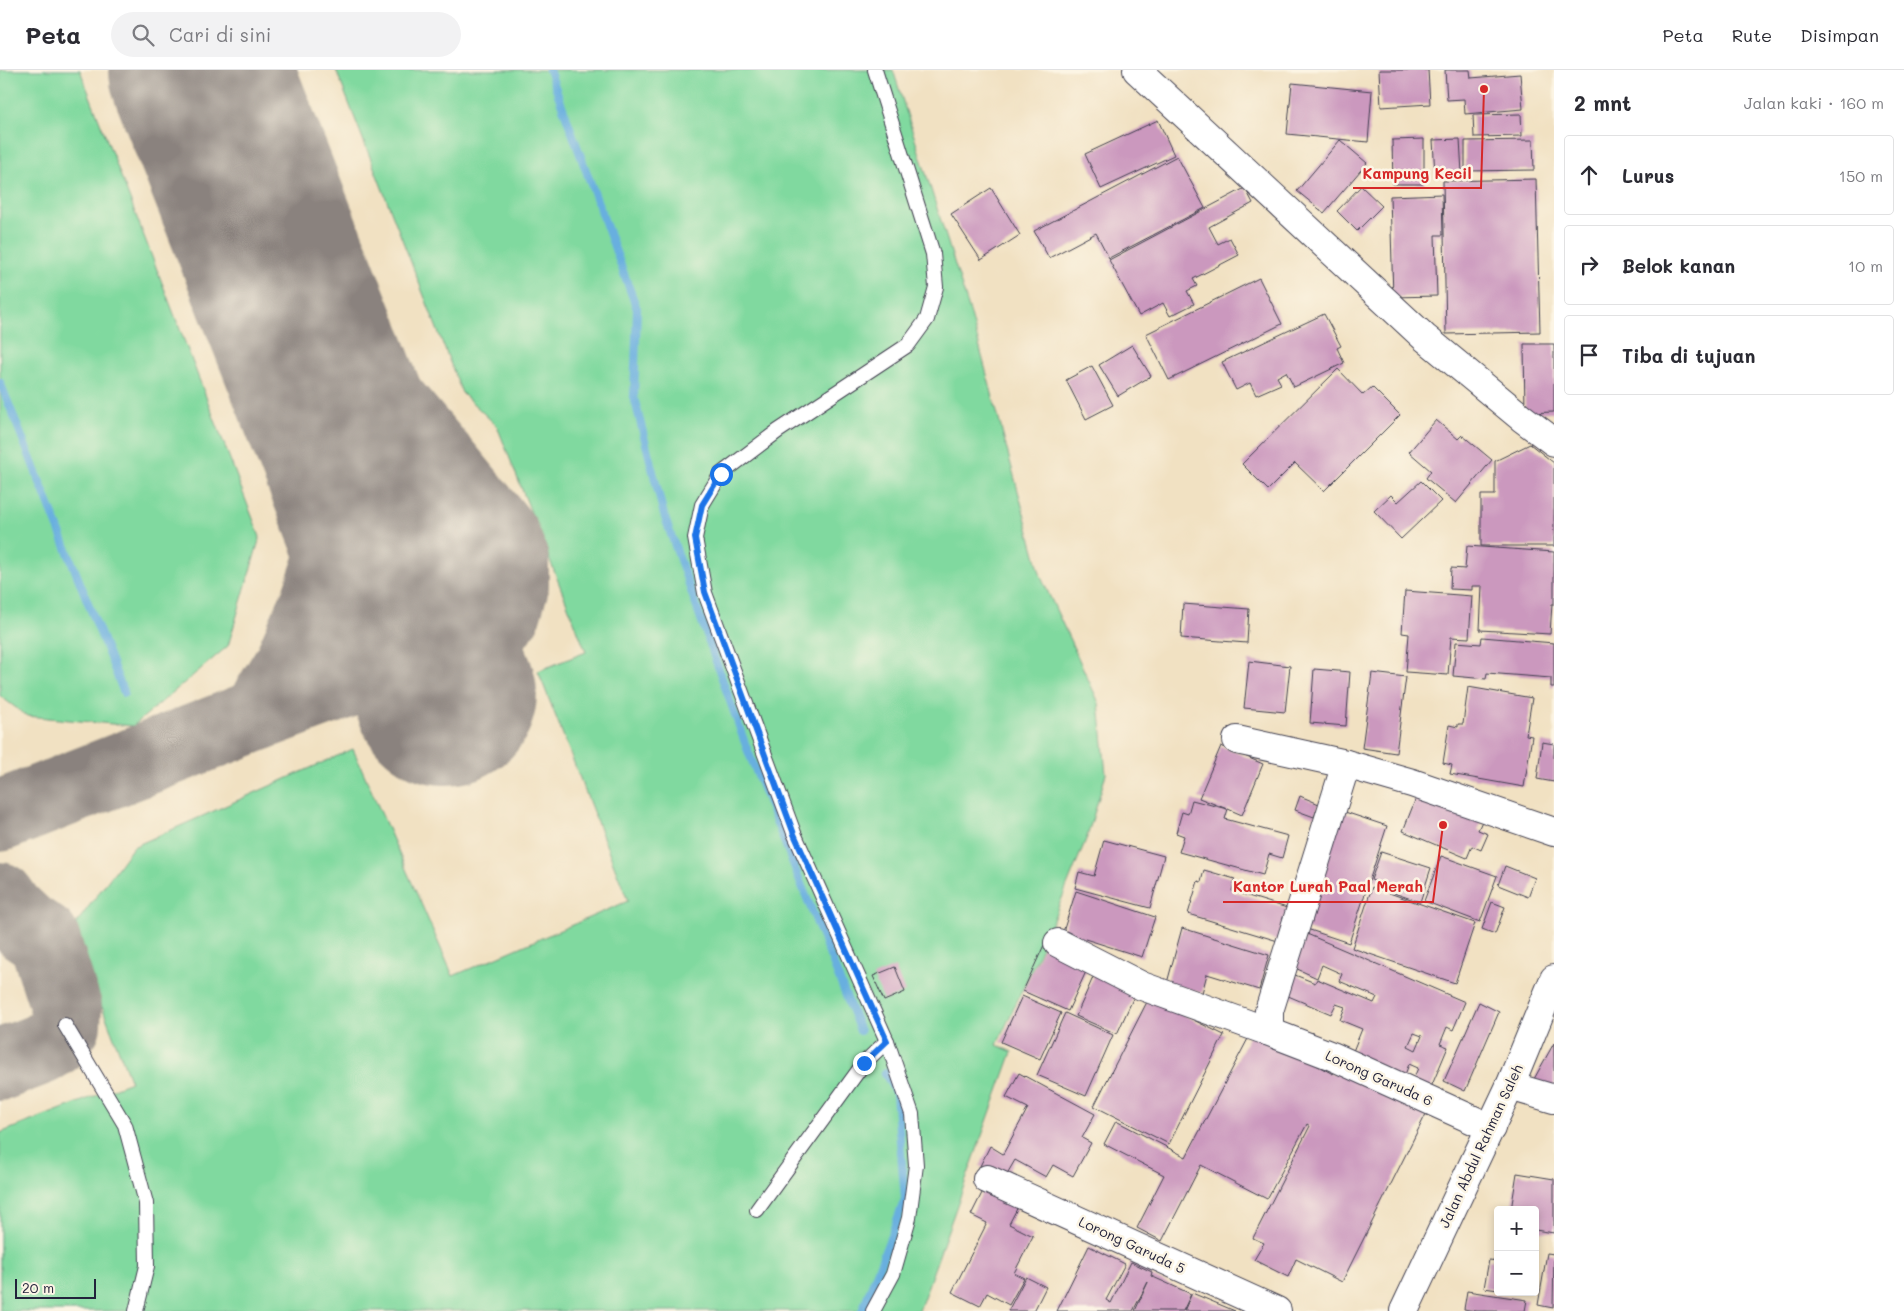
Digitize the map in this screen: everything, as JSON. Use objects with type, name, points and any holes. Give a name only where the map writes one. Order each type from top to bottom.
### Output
[{"type":"street","points":[[1137,70],[1424,337],[1554,442]]},
{"type":"street","points":[[1237,740],[1346,764],[1412,783],[1554,832]]},
{"type":"street","points":[[1267,1031],[1269,1028],[1269,1011],[1346,764]]},
{"type":"street","name":"Lorong Garuda 6","points":[[1058,943],[1142,986],[1332,1056],[1491,1128]]},
{"type":"street","name":"Jalan Abdul Rahman Saleh","points":[[1404,1311],[1510,1086],[1554,979]]},
{"type":"street","points":[[1510,1086],[1554,1099]]},
{"type":"street","name":"Lorong Garuda 5","points":[[988,1179],[1277,1311]]},
{"type":"lane","points":[[873,1311],[893,1274],[909,1218],[916,1165],[912,1114],[887,1041],[794,834],[705,592],[695,538],[702,505],[721,474],[778,431],[908,345],[927,318],[936,287],[933,254],[875,70]]},
{"type":"lane","points":[[65,1025],[125,1125],[146,1203],[147,1266],[136,1311]]},
{"type":"lane","points":[[757,1210],[864,1063],[887,1041]]},
{"type":"green space","points":[[0,70],[80,70],[260,537],[228,646],[133,726],[27,716],[0,696]]},
{"type":"green space","points":[[336,70],[893,70],[971,315],[1041,577],[1099,703],[1106,774],[1087,837],[1042,947],[997,1045],[1012,1052],[919,1311],[0,1311],[0,1133],[131,1082],[72,929],[133,847],[353,749],[453,976],[628,901],[538,671],[586,652],[497,426],[462,393]]},
{"type":"building","points":[[1379,70],[1428,70],[1430,104],[1381,107]]},
{"type":"building","points":[[1445,70],[1470,70],[1471,78],[1520,74],[1523,109],[1465,114],[1464,99],[1447,100]]},
{"type":"building","points":[[1292,83],[1372,91],[1368,142],[1287,134]]},
{"type":"building","points":[[1521,114],[1522,136],[1474,137],[1473,115]]},
{"type":"building","points":[[1158,120],[1174,155],[1101,189],[1085,154]]},
{"type":"building","points":[[1424,139],[1424,184],[1393,184],[1392,140]]},
{"type":"building","points":[[1460,139],[1462,173],[1435,175],[1433,140]]},
{"type":"building","points":[[1340,140],[1367,163],[1324,213],[1297,191]]},
{"type":"building","points":[[1533,140],[1534,170],[1465,171],[1465,141]]},
{"type":"building","points":[[1177,156],[1205,208],[1109,258],[1096,233],[1049,258],[1034,231]]},
{"type":"building","points":[[1536,179],[1540,332],[1446,334],[1443,181]]},
{"type":"building","points":[[1361,186],[1382,206],[1357,231],[1337,211]]},
{"type":"building","points":[[991,188],[1020,235],[981,260],[951,214]]},
{"type":"building","points":[[1245,188],[1253,203],[1209,227],[1218,244],[1230,238],[1239,255],[1193,279],[1197,286],[1187,291],[1194,304],[1170,316],[1163,303],[1139,316],[1109,260]]},
{"type":"building","points":[[1442,194],[1443,235],[1435,235],[1437,296],[1393,297],[1390,196]]},
{"type":"building","points":[[1259,278],[1282,324],[1169,380],[1146,334]]},
{"type":"building","points":[[1324,314],[1341,346],[1337,348],[1344,363],[1294,387],[1286,372],[1277,377],[1281,384],[1256,395],[1250,383],[1236,390],[1222,362]]},
{"type":"building","points":[[1524,344],[1554,344],[1554,412],[1525,413]]},
{"type":"building","points":[[1132,345],[1151,376],[1118,396],[1099,365]]},
{"type":"building","points":[[1092,366],[1113,405],[1086,419],[1066,380]]},
{"type":"building","points":[[1338,369],[1363,395],[1372,387],[1400,415],[1324,491],[1295,463],[1268,490],[1242,464]]},
{"type":"building","points":[[1436,420],[1458,439],[1462,435],[1492,460],[1456,503],[1426,478],[1431,471],[1409,452]]},
{"type":"building","points":[[1530,444],[1554,463],[1554,546],[1481,546],[1481,495],[1495,495],[1495,461]]},
{"type":"building","points":[[1421,481],[1441,501],[1401,539],[1374,511],[1391,495],[1398,502]]},
{"type":"building","points":[[1467,546],[1554,552],[1554,604],[1552,604],[1550,634],[1480,630],[1482,586],[1472,586],[1472,590],[1450,589],[1451,568],[1465,569]]},
{"type":"building","points":[[1405,591],[1472,596],[1469,638],[1451,637],[1448,675],[1406,672],[1409,634],[1402,633]]},
{"type":"building","points":[[1183,604],[1249,609],[1247,643],[1181,638]]},
{"type":"building","points":[[1482,637],[1554,643],[1554,687],[1551,687],[1551,678],[1487,673],[1486,679],[1453,676],[1456,642],[1481,644]]},
{"type":"building","points":[[1249,661],[1290,666],[1285,712],[1244,708]]},
{"type":"building","points":[[1314,669],[1350,672],[1346,726],[1310,723]]},
{"type":"building","points":[[1372,673],[1406,677],[1396,753],[1362,748]]},
{"type":"building","points":[[1468,687],[1532,698],[1526,735],[1532,736],[1524,787],[1450,774],[1452,765],[1443,763],[1449,725],[1458,727],[1458,724],[1463,724]]},
{"type":"building","points":[[1542,742],[1554,744],[1554,782],[1537,779]]},
{"type":"building","points":[[1221,746],[1263,764],[1242,815],[1228,809],[1225,819],[1288,836],[1282,858],[1269,854],[1263,875],[1179,852],[1184,836],[1176,833],[1182,812],[1188,814],[1192,800],[1227,809],[1199,798]]},
{"type":"building","points":[[1418,793],[1483,819],[1478,830],[1488,834],[1481,850],[1472,846],[1467,858],[1403,831]]},
{"type":"building","points":[[1300,796],[1319,804],[1314,817],[1295,810]]},
{"type":"building","points":[[1342,811],[1387,826],[1349,943],[1304,928]]},
{"type":"building","points":[[1104,840],[1164,856],[1150,908],[1075,888],[1079,872],[1094,876]]},
{"type":"building","points":[[1381,852],[1431,868],[1420,902],[1388,891],[1390,886],[1371,880]]},
{"type":"building","points":[[1441,856],[1497,876],[1480,922],[1424,901]]},
{"type":"building","points":[[1505,866],[1535,878],[1528,897],[1498,885]]},
{"type":"building","points":[[1204,870],[1235,879],[1232,891],[1287,908],[1278,941],[1188,914],[1198,881],[1201,882]]},
{"type":"building","points":[[1372,887],[1475,923],[1455,983],[1352,948]]},
{"type":"building","points":[[1076,891],[1155,917],[1142,957],[1063,932]]},
{"type":"building","points":[[1492,902],[1505,907],[1495,934],[1482,929]]},
{"type":"building","points":[[1182,928],[1269,955],[1259,990],[1207,974],[1202,993],[1167,983]]},
{"type":"building","points":[[1307,934],[1465,1002],[1453,1030],[1447,1027],[1440,1044],[1448,1047],[1429,1092],[1411,1085],[1418,1068],[1409,1064],[1402,1083],[1349,1061],[1362,1029],[1340,1020],[1345,1007],[1336,1004],[1331,1014],[1281,993],[1290,973],[1315,983],[1317,979],[1374,1003],[1377,997],[1339,981],[1342,974],[1322,965],[1317,978],[1293,967]],"holes":[[[1414,1033],[1422,1036],[1416,1050],[1408,1046]]]},
{"type":"building","points":[[1044,945],[1089,965],[1068,1011],[1023,991]]},
{"type":"building","points":[[895,967],[905,992],[884,1001],[873,976]]},
{"type":"building","points":[[1095,973],[1136,992],[1117,1034],[1076,1016]]},
{"type":"building","points":[[1022,996],[1061,1013],[1040,1059],[1001,1042]]},
{"type":"building","points":[[1149,998],[1224,1035],[1169,1144],[1094,1106]]},
{"type":"building","points":[[1479,1002],[1499,1012],[1465,1091],[1444,1081]]},
{"type":"building","points":[[1065,1013],[1113,1035],[1086,1096],[1037,1075]]},
{"type":"building","points":[[1252,1031],[1333,1074],[1339,1063],[1429,1108],[1342,1282],[1296,1259],[1288,1277],[1254,1260],[1264,1243],[1253,1238],[1310,1126],[1307,1124],[1267,1199],[1201,1165],[1162,1241],[1137,1228],[1164,1175],[1104,1144],[1116,1121],[1186,1157]]},
{"type":"building","points":[[1554,1043],[1554,1090],[1534,1079]]},
{"type":"building","points":[[1019,1073],[1095,1114],[1082,1138],[1091,1143],[1073,1176],[1053,1165],[1046,1177],[1015,1160],[1004,1179],[980,1166],[990,1146],[1003,1154],[1028,1108],[1006,1097]]},
{"type":"building","points":[[1517,1173],[1554,1179],[1554,1233],[1539,1231],[1539,1206],[1512,1206]]},
{"type":"building","points":[[987,1183],[1021,1201],[1009,1224],[1033,1236],[1014,1273],[1024,1278],[1009,1305],[987,1293],[980,1306],[952,1292],[987,1223],[971,1215]]},
{"type":"building","points":[[1089,1246],[1125,1264],[1106,1300],[1111,1303],[1131,1262],[1152,1272],[1151,1276],[1191,1294],[1183,1311],[1135,1311],[1148,1282],[1133,1311],[1057,1311]]},
{"type":"building","points":[[1547,1253],[1554,1254],[1553,1308],[1538,1305]]},
{"type":"building","points":[[1489,1260],[1494,1261],[1494,1289],[1484,1288]]},
{"type":"building","points":[[1026,1277],[1046,1287],[1034,1311],[1008,1311]]},
{"type":"building","points":[[1467,1291],[1527,1300],[1525,1311],[1475,1311],[1464,1309]]},
{"type":"building","points":[[1192,1293],[1235,1311],[1184,1311]]},
{"type":"waterway","points":[[549,70],[637,309],[634,397],[664,515],[746,746],[860,1031]]},
{"type":"waterway","points":[[0,382],[124,693]]},
{"type":"waterway","points":[[862,1311],[905,1199],[896,1094],[885,1073]]},
{"type":"taxiway","points":[[200,70],[295,288],[504,536],[513,559],[513,586],[505,613],[491,633],[471,647],[433,661],[416,659],[391,651],[370,639],[354,620],[342,591],[341,570],[346,550],[363,520],[369,499],[364,471],[334,411]]},
{"type":"taxiway","points":[[258,715],[289,664],[316,603],[337,536]]},
{"type":"taxiway","points":[[0,816],[352,680],[433,661]]},
{"type":"taxiway","points":[[0,898],[9,911],[26,927],[44,939],[66,1007],[65,1025],[55,1040],[41,1049],[0,1065]]},
{"type":"runway","points":[[200,70],[446,694]]},
{"type":"place","name":"Kampung Kecil","points":[[1484,89]]},
{"type":"place","name":"Kantor Lurah Paal Merah","points":[[1443,825]]},
{"type":"route","points":[[721,474],[702,505],[695,538],[705,592],[794,834],[887,1041],[864,1063]]}]
